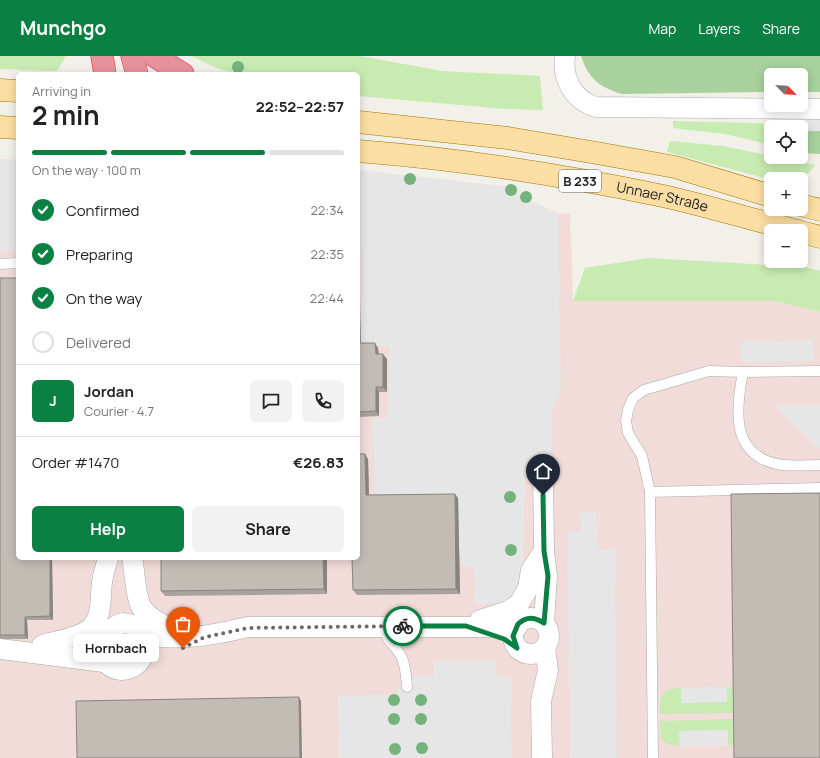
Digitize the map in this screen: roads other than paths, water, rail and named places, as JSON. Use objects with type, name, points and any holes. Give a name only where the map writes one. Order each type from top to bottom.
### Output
[{"type":"highway","points":[[102,56],[106,72]]},
{"type":"highway","points":[[132,56],[136,72]]},
{"type":"highway","points":[[154,56],[180,72]]},
{"type":"main road","points":[[0,90],[16,91]]},
{"type":"main road","name":"B 233","points":[[360,122],[508,138],[591,152],[675,167],[764,194]]},
{"type":"main road","points":[[0,127],[16,128]]},
{"type":"main road","name":"Unnaer Straße","points":[[360,151],[501,168],[612,186],[664,197],[770,224]]},
{"type":"main road","points":[[808,207],[820,210]]},
{"type":"main road","points":[[808,234],[820,237]]},
{"type":"street","points":[[565,56],[565,75],[569,85],[578,98],[587,104],[604,107],[820,109]]},
{"type":"street","points":[[0,133],[16,137]]},
{"type":"street","points":[[541,701],[522,651],[513,636],[530,622],[537,600],[544,551],[543,470]]},
{"type":"street","points":[[466,626],[508,612],[519,604],[528,588],[531,570],[544,551]]},
{"type":"street","points":[[6,650],[42,645],[72,637],[87,631],[98,618],[102,582],[108,560]]},
{"type":"street","points":[[111,560],[114,591],[112,613],[103,636],[100,654],[104,662],[112,668],[122,670],[137,665],[143,657],[146,649],[125,590],[126,560]]},
{"type":"street","points":[[132,560],[140,604],[146,613],[184,633],[205,637]]},
{"type":"street","points":[[42,645],[77,648],[103,636],[122,623],[139,630],[174,639],[205,637],[248,628],[466,626],[530,622],[550,635],[545,648],[548,670],[541,701],[542,758]]},
{"type":"street","points":[[466,626],[504,639],[522,651],[540,652],[545,648]]},
{"type":"street","points":[[143,657],[165,650],[183,648],[205,637]]},
{"type":"street","points":[[6,650],[104,662]]},
{"type":"lane","points":[[0,264],[16,264]]},
{"type":"lane","points":[[653,758],[650,492],[642,456],[628,433],[626,421],[628,410],[633,398],[644,390],[709,371],[820,371]]},
{"type":"lane","points":[[743,372],[739,390],[738,426],[746,444],[754,454],[765,460],[778,464],[820,465]]},
{"type":"lane","points":[[650,492],[820,488]]},
{"type":"lane","points":[[385,626],[386,638],[401,655],[404,663],[407,687]]},
{"type":"place","name":"Hornbach","points":[[183,648]]}]
